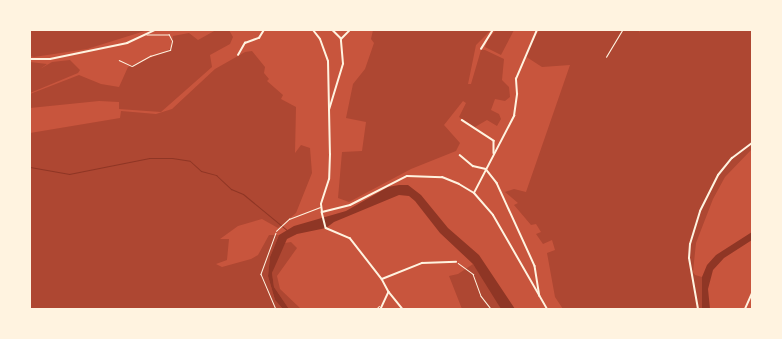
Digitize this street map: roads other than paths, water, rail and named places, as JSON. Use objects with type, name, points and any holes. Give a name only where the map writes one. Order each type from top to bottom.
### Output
[{"type":"street","points":[[30,59],[50,59],[127,43],[154,30]]},
{"type":"street","points":[[238,55],[245,43],[259,38],[264,30]]},
{"type":"street","points":[[313,30],[320,39],[328,61],[329,179],[322,207],[326,228],[350,238],[403,309]]},
{"type":"street","points":[[329,112],[344,64],[341,39],[332,30]]},
{"type":"street","points":[[341,39],[350,30]]},
{"type":"street","points":[[481,49],[493,30]]},
{"type":"street","points":[[474,194],[514,116],[518,94],[516,79],[537,30]]},
{"type":"street","points":[[462,120],[494,141],[494,153]]},
{"type":"street","points":[[698,309],[689,258],[700,210],[718,176],[732,158],[752,143]]},
{"type":"street","points":[[460,155],[473,166],[486,169],[510,208],[535,266],[540,298]]},
{"type":"street","points":[[322,212],[350,205],[407,176],[442,177],[474,194],[493,215],[547,309]]},
{"type":"street","points":[[382,279],[422,263],[456,262]]},
{"type":"street","points":[[381,309],[389,292]]},
{"type":"street","points":[[745,309],[752,293]]},
{"type":"lane","points":[[119,60],[132,66],[150,56],[170,50],[172,41],[169,35],[151,37],[146,34]]},
{"type":"lane","points":[[276,231],[294,217],[322,207]]},
{"type":"waterway","points":[[30,167],[69,174],[149,158],[172,158],[190,161],[201,171],[216,175],[231,189],[243,194],[288,231]]}]
